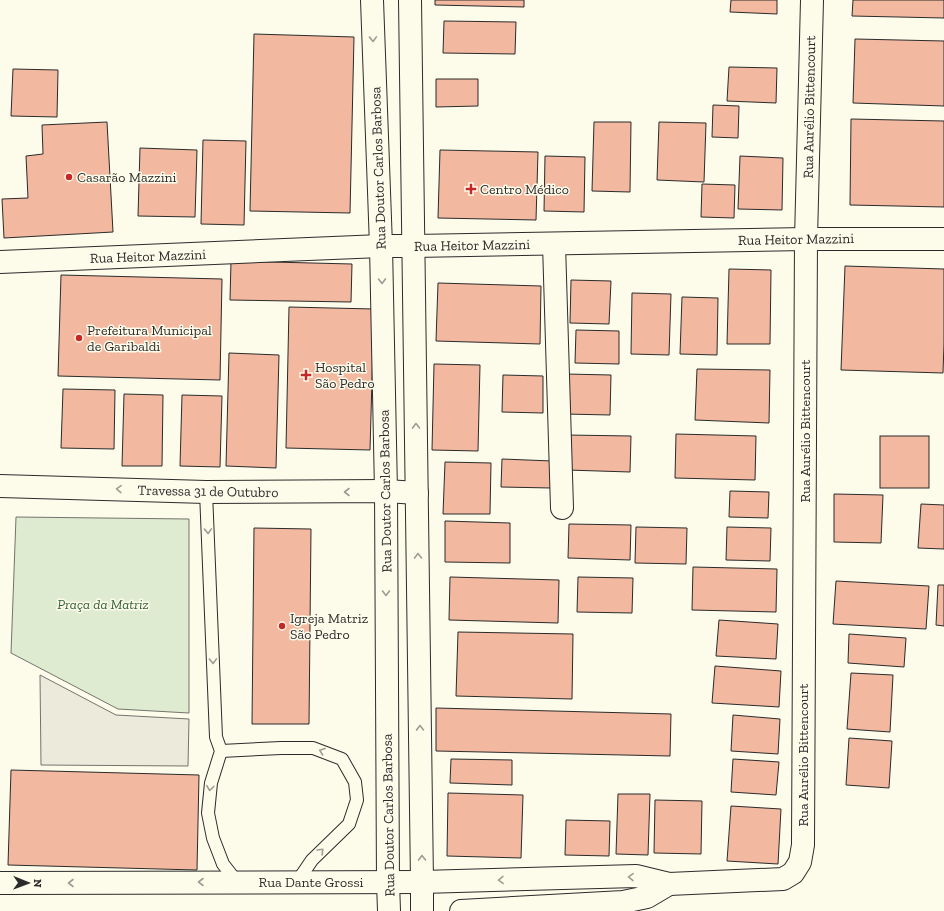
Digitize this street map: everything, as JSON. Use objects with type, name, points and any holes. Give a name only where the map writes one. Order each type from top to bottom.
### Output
[{"type":"street","name":"Rua Doutor Carlos Barbosa","points":[[372,0],[381,246],[386,492],[388,882],[390,911]]},
{"type":"street","points":[[410,0],[422,911]]},
{"type":"street","name":"Rua Aurélio Bittencourt","points":[[800,862],[803,845],[806,239],[812,0]]},
{"type":"street","name":"Rua Heitor Mazzini","points":[[0,262],[381,246],[806,239],[944,239]]},
{"type":"street","points":[[554,244],[562,508]]},
{"type":"street","name":"Travessa 31 de Outubro","points":[[0,486],[206,492],[417,493]]},
{"type":"street","name":"Rua Dante Grossi","points":[[0,883],[422,882],[636,876],[669,884],[783,879],[793,873],[800,862]]},
{"type":"street","points":[[461,911],[623,902],[648,898],[669,884]]},
{"type":"lane","points":[[206,492],[216,737],[221,751],[211,783],[208,813],[213,838],[223,864],[237,882]]},
{"type":"lane","points":[[221,751],[313,748],[342,759],[354,782],[357,800],[349,824],[312,860],[297,882]]},
{"type":"green space","name":"Praça da Matriz","points":[[16,517],[189,519],[189,713],[118,709],[11,653]]},
{"type":"shaded area","points":[[40,675],[116,715],[189,719],[188,766],[41,765]]},
{"type":"building","points":[[435,0],[524,0],[524,7],[435,5]]},
{"type":"building","points":[[731,0],[777,0],[777,14],[730,12]]},
{"type":"building","points":[[853,0],[944,0],[944,18],[852,16]]},
{"type":"building","points":[[444,21],[516,22],[515,54],[443,53]]},
{"type":"building","points":[[254,34],[354,37],[350,213],[250,211]]},
{"type":"building","points":[[855,39],[944,41],[944,106],[853,103]]},
{"type":"building","points":[[729,67],[777,68],[776,103],[727,101]]},
{"type":"building","points":[[13,69],[58,70],[57,117],[11,116]]},
{"type":"building","points":[[436,79],[478,79],[478,106],[436,107]]},
{"type":"building","points":[[713,105],[739,106],[738,138],[712,137]]},
{"type":"building","points":[[851,119],[944,121],[944,207],[850,205]]},
{"type":"building","name":"Casarão Mazzini","points":[[107,122],[113,232],[4,238],[2,199],[28,198],[26,156],[43,154],[42,125]]},
{"type":"building","points":[[594,122],[631,122],[630,192],[592,191]]},
{"type":"building","points":[[659,122],[706,123],[704,182],[657,180]]},
{"type":"building","points":[[203,140],[246,141],[244,225],[201,224]]},
{"type":"building","points":[[140,148],[197,150],[195,217],[138,216]]},
{"type":"building","points":[[440,150],[538,152],[536,220],[438,218]]},
{"type":"building","points":[[545,156],[585,157],[584,212],[544,211]]},
{"type":"building","points":[[740,156],[783,158],[782,210],[738,209]]},
{"type":"building","points":[[702,184],[735,185],[734,218],[701,217]]},
{"type":"building","points":[[231,261],[352,264],[351,302],[230,300]]},
{"type":"building","points":[[845,266],[944,269],[943,373],[841,370]]},
{"type":"building","points":[[729,269],[771,270],[770,344],[727,344]]},
{"type":"building","points":[[61,275],[222,279],[220,380],[58,376]]},
{"type":"building","points":[[571,280],[611,281],[609,324],[570,323]]},
{"type":"building","points":[[438,283],[541,286],[540,344],[436,341]]},
{"type":"building","points":[[632,293],[671,294],[669,355],[631,354]]},
{"type":"building","points":[[682,297],[718,298],[717,355],[680,354]]},
{"type":"building","points":[[289,307],[374,309],[370,450],[286,448]]},
{"type":"building","points":[[576,330],[619,331],[619,364],[575,363]]},
{"type":"building","points":[[229,353],[279,355],[276,468],[226,466]]},
{"type":"building","points":[[434,364],[480,365],[478,451],[432,450]]},
{"type":"building","points":[[697,369],[770,370],[769,423],[695,420]]},
{"type":"building","points":[[566,374],[611,375],[610,415],[565,414]]},
{"type":"building","points":[[503,375],[543,376],[543,413],[502,412]]},
{"type":"building","points":[[63,389],[115,390],[114,449],[61,448]]},
{"type":"building","points":[[124,394],[163,395],[162,466],[122,466]]},
{"type":"building","points":[[182,395],[222,396],[220,467],[180,466]]},
{"type":"building","points":[[676,434],[756,436],[755,480],[675,478]]},
{"type":"building","points":[[567,435],[631,436],[630,472],[567,470]]},
{"type":"building","points":[[880,436],[929,436],[929,488],[880,488]]},
{"type":"building","points":[[502,459],[552,461],[551,488],[501,487]]},
{"type":"building","points":[[445,462],[491,463],[490,514],[443,514]]},
{"type":"building","points":[[730,491],[769,492],[768,518],[729,517]]},
{"type":"building","points":[[834,494],[883,495],[881,543],[834,542]]},
{"type":"building","points":[[921,504],[944,505],[944,549],[918,548]]},
{"type":"building","points":[[445,521],[510,523],[510,563],[445,562]]},
{"type":"building","points":[[569,524],[631,525],[630,560],[568,558]]},
{"type":"building","points":[[636,527],[687,528],[686,564],[635,563]]},
{"type":"building","points":[[727,527],[771,528],[770,561],[726,560]]},
{"type":"building","name":"Igreja Matriz São Pedro","points":[[254,528],[311,529],[309,724],[252,724]]},
{"type":"building","points":[[693,567],[777,569],[776,612],[692,610]]},
{"type":"building","points":[[450,577],[559,580],[558,623],[449,620]]},
{"type":"building","points":[[578,577],[633,578],[632,613],[577,612]]},
{"type":"building","points":[[836,581],[929,586],[926,629],[833,624]]},
{"type":"building","points":[[938,585],[944,585],[944,626],[936,625]]},
{"type":"building","points":[[719,620],[778,624],[776,659],[716,656]]},
{"type":"building","points":[[458,632],[573,634],[572,699],[456,696]]},
{"type":"building","points":[[849,634],[906,638],[904,667],[848,663]]},
{"type":"building","points":[[715,666],[781,671],[779,707],[712,703]]},
{"type":"building","points":[[851,673],[893,675],[890,732],[847,729]]},
{"type":"building","points":[[436,708],[671,714],[670,756],[436,751]]},
{"type":"building","points":[[733,715],[780,719],[778,754],[731,751]]},
{"type":"building","points":[[849,738],[892,741],[889,788],[846,785]]},
{"type":"building","points":[[451,759],[512,760],[512,785],[450,783]]},
{"type":"building","points":[[733,759],[779,762],[776,795],[731,792]]},
{"type":"building","points":[[11,770],[199,775],[197,870],[8,865]]},
{"type":"building","points":[[448,793],[523,795],[521,858],[447,856]]},
{"type":"building","points":[[618,794],[650,794],[648,855],[616,854]]},
{"type":"building","points":[[655,800],[702,801],[701,854],[654,853]]},
{"type":"building","points":[[731,806],[781,809],[778,864],[727,861]]},
{"type":"building","points":[[566,820],[610,821],[609,856],[565,855]]},
{"type":"place","name":"Casarão Mazzini","points":[[69,177]]},
{"type":"place","name":"Centro Médico","points":[[471,189]]},
{"type":"place","name":"Prefeitura Municipal de Garibaldi","points":[[79,338]]},
{"type":"place","name":"Hospital São Pedro","points":[[306,375]]},
{"type":"place","name":"Igreja Matriz São Pedro","points":[[282,626]]}]
